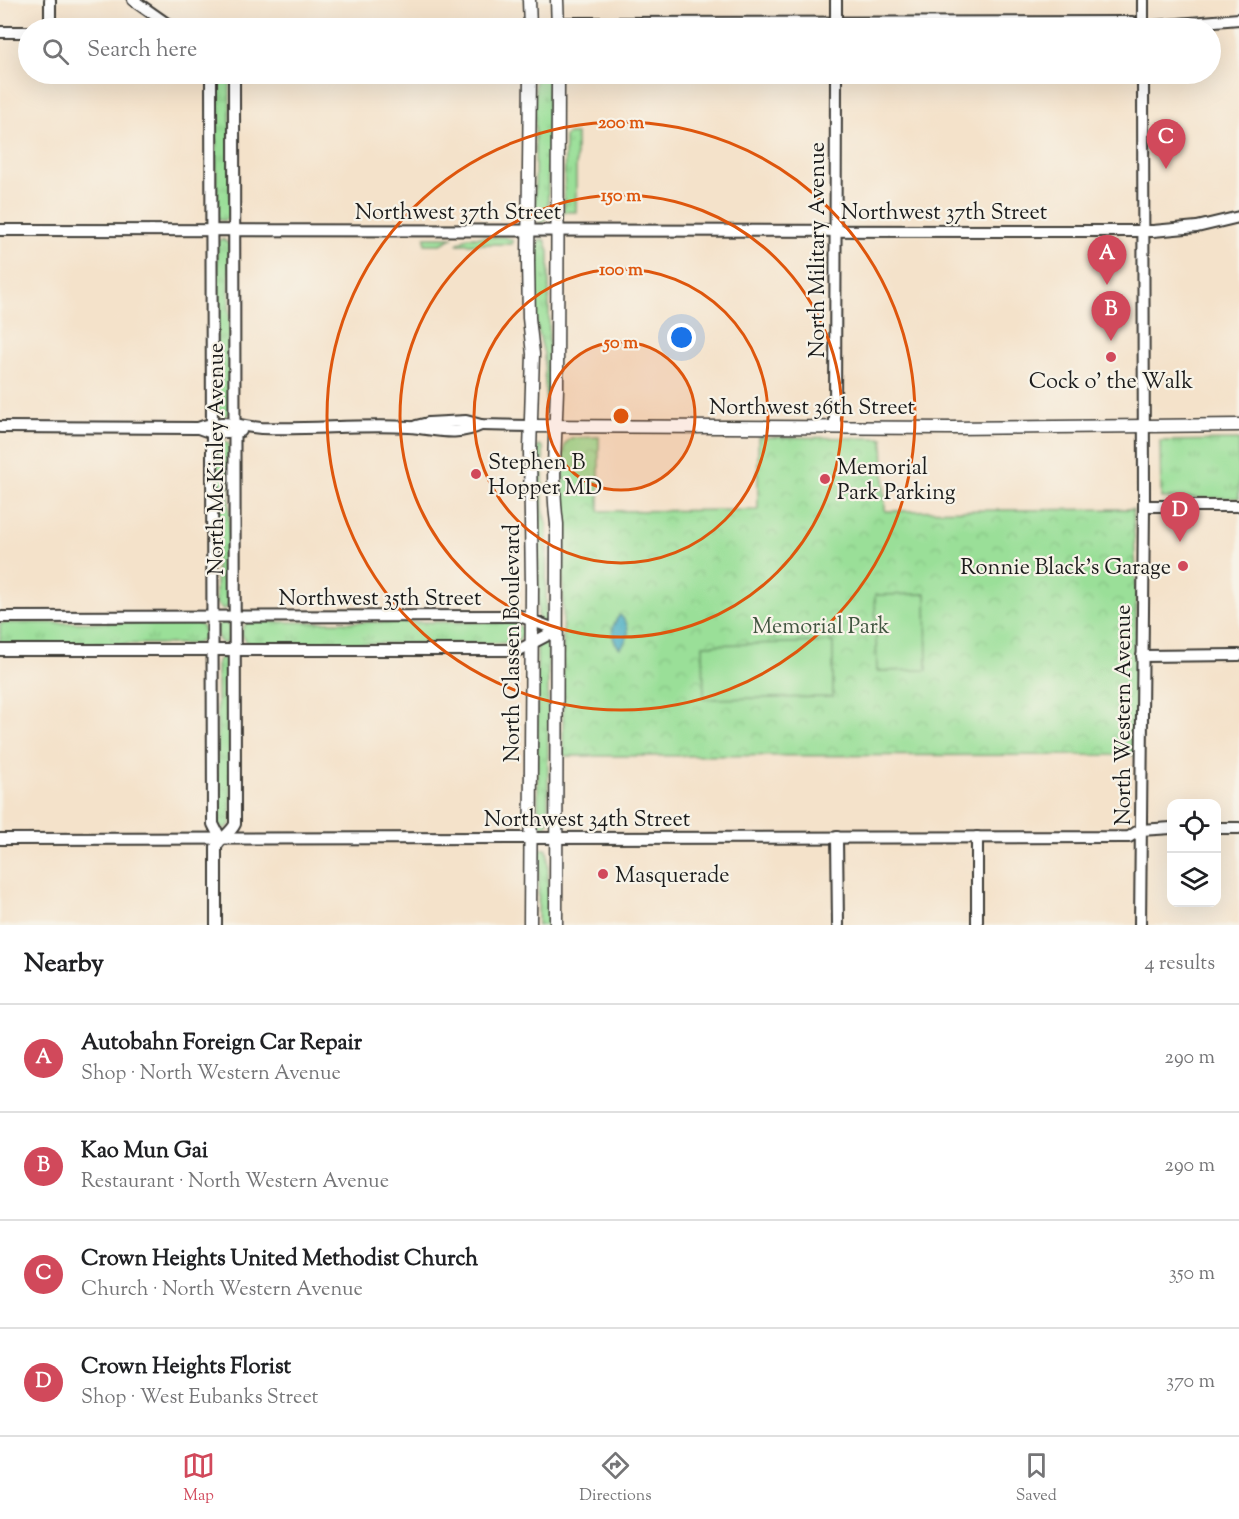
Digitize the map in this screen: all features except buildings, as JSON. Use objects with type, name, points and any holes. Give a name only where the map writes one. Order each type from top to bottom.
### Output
[{"type":"main road","points":[[530,0],[530,18]]},
{"type":"main road","points":[[557,0],[558,18]]},
{"type":"main road","name":"North Classen Boulevard","points":[[530,84],[528,261],[529,318],[533,354],[530,925]]},
{"type":"main road","name":"North Classen Boulevard","points":[[556,925],[557,524],[554,500],[558,84]]},
{"type":"main road","name":"Northwest 36th Street","points":[[531,426],[835,428],[1239,425]]},
{"type":"street","points":[[50,0],[50,18]]},
{"type":"street","points":[[133,0],[158,18]]},
{"type":"street","points":[[836,0],[836,18]]},
{"type":"street","points":[[1142,18],[1143,0]]},
{"type":"street","points":[[1221,20],[1239,19]]},
{"type":"street","points":[[0,32],[18,32]]},
{"type":"street","name":"North McKinley Avenue","points":[[211,84],[213,824],[220,838]]},
{"type":"street","name":"North McKinley Avenue","points":[[216,925],[216,847],[220,838],[235,824],[234,84]]},
{"type":"street","name":"North Military Avenue","points":[[835,428],[836,84]]},
{"type":"street","name":"North Western Avenue","points":[[1140,925],[1144,506],[1143,84]]},
{"type":"street","name":"Northwest 37th Street","points":[[0,230],[1143,230],[1197,227],[1239,217]]},
{"type":"street","name":"Northwest 36th Street","points":[[0,427],[410,428],[467,432],[481,426],[531,426]]},
{"type":"street","points":[[1144,506],[1239,506]]},
{"type":"street","name":"Northwest 35th Street","points":[[0,617],[519,616],[557,630]]},
{"type":"street","points":[[0,650],[213,648],[519,650],[557,630]]},
{"type":"street","points":[[1142,656],[1239,656]]},
{"type":"street","name":"Northwest 34th Street","points":[[0,839],[1130,837],[1140,830],[1167,828]]},
{"type":"street","points":[[1221,828],[1239,828]]},
{"type":"street","points":[[837,837],[837,925]]},
{"type":"street","points":[[977,837],[977,925]]},
{"type":"green space","points":[[216,84],[230,84],[230,214],[223,221],[216,218]]},
{"type":"green space","points":[[535,84],[548,84],[548,210],[546,219],[542,223],[538,220],[535,211]]},
{"type":"green space","points":[[576,134],[576,212],[564,212],[565,136]]},
{"type":"green space","points":[[425,237],[454,237],[441,244],[425,244]]},
{"type":"green space","points":[[468,237],[505,237],[512,240],[512,244],[457,244]]},
{"type":"green space","points":[[223,239],[229,244],[230,412],[224,417],[216,411],[217,245],[218,241]]},
{"type":"green space","points":[[540,239],[545,240],[549,251],[549,389],[546,407],[544,354],[535,318],[535,250]]},
{"type":"green space","name":"Memorial Park","points":[[599,437],[599,511],[758,510],[758,437],[883,438],[885,511],[1133,509],[1136,575],[1135,755],[565,756],[563,753],[563,455],[565,444],[571,438]]},
{"type":"green space","points":[[1239,440],[1239,498],[1161,498],[1160,441]]},
{"type":"green space","points":[[224,441],[229,444],[230,605],[223,610],[216,603],[217,445]]},
{"type":"green space","points":[[540,445],[543,448],[543,507],[547,524],[546,622],[539,621],[538,616],[537,448]]},
{"type":"green space","points":[[926,594],[927,670],[877,671],[875,595]]},
{"type":"green space","points":[[196,622],[202,626],[205,633],[203,640],[195,644],[0,644],[0,623]]},
{"type":"green space","points":[[248,622],[514,622],[522,630],[522,635],[514,643],[250,644],[242,634],[243,627]]},
{"type":"green space","points":[[220,623],[226,623],[230,627],[229,641],[223,644],[218,639],[217,627]]},
{"type":"green space","points":[[545,642],[548,649],[548,822],[546,826],[540,826],[538,820],[537,647],[539,643]]},
{"type":"green space","points":[[833,642],[833,697],[704,699],[703,645]]},
{"type":"green space","points":[[223,657],[230,661],[231,823],[223,829],[217,824],[217,664]]},
{"type":"green space","points":[[539,849],[547,849],[548,855],[548,925],[538,925]]},
{"type":"water","points":[[620,615],[628,627],[628,636],[620,648],[612,632]]},
{"type":"place","name":"Crown Heights United Methodist Church","points":[[1166,169]]},
{"type":"place","name":"Autobahn Foreign Car Repair","points":[[1107,285]]},
{"type":"place","name":"Kao Mun Gai","points":[[1111,341]]},
{"type":"place","name":"Cock o' the Walk","points":[[1111,357]]},
{"type":"place","name":"Stephen B Hopper MD","points":[[476,474]]},
{"type":"place","name":"Memorial Park Parking","points":[[825,479]]},
{"type":"place","name":"Crown Heights Florist","points":[[1180,542]]},
{"type":"place","name":"Ronnie Black's Garage","points":[[1183,566]]},
{"type":"place","name":"Masquerade","points":[[603,874]]}]
